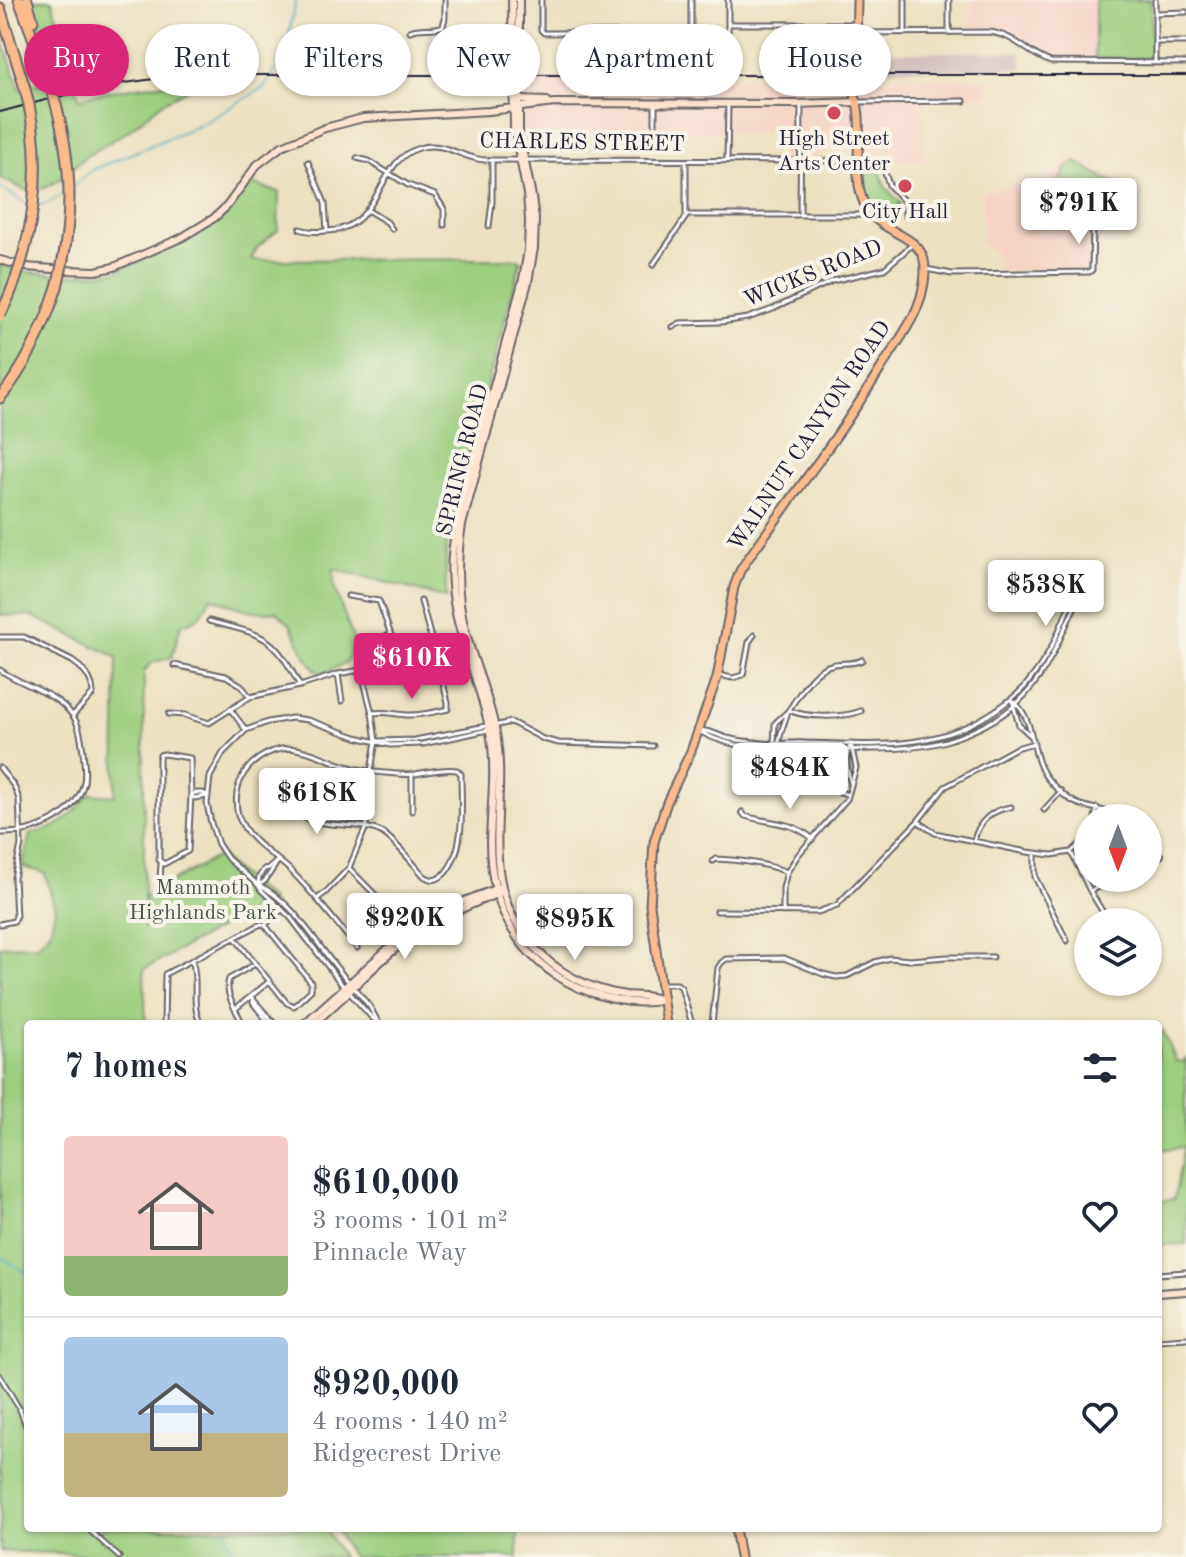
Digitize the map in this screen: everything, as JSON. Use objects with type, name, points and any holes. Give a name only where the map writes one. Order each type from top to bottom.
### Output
[{"type":"highway","points":[[19,0],[28,24]]},
{"type":"highway","points":[[27,0],[33,24]]},
{"type":"highway","points":[[0,8],[24,85],[34,129],[36,160],[34,201],[22,261],[0,316]]},
{"type":"highway","points":[[0,398],[33,347],[50,308],[67,241],[70,184],[64,134],[53,96]]},
{"type":"main road","name":"SPRING ROAD","points":[[512,0],[516,108],[529,220],[524,271],[456,526],[451,563],[452,596],[457,623],[491,727],[499,766],[496,852],[499,890],[516,925],[548,962],[566,974],[589,985],[625,995],[652,996],[662,1000]]},
{"type":"main road","name":"SPRING ROAD","points":[[519,0],[519,24]]},
{"type":"main road","points":[[857,0],[857,24]]},
{"type":"main road","name":"SPRING ROAD","points":[[516,108],[518,96]]},
{"type":"main road","points":[[520,96],[523,100],[555,103]]},
{"type":"main road","points":[[859,96],[861,195],[870,215],[914,244],[923,257],[925,268]]},
{"type":"main road","points":[[0,260],[26,267],[67,270],[96,271],[114,267],[208,223],[221,213],[253,170],[282,146],[339,123],[363,118],[555,103],[857,102]]},
{"type":"main road","name":"WALNUT CANYON ROAD","points":[[665,1020],[650,905],[654,842],[718,675],[734,587],[740,571],[835,437],[916,310],[925,268]]},
{"type":"main road","points":[[317,1020],[411,928],[444,909],[499,890]]},
{"type":"main road","points":[[309,1020],[349,987]]},
{"type":"main road","points":[[1162,1293],[1186,1291]]},
{"type":"main road","points":[[736,1532],[740,1557]]},
{"type":"street","points":[[411,31],[443,26],[445,0]]},
{"type":"street","points":[[541,0],[542,32],[689,32],[691,0]]},
{"type":"street","points":[[728,0],[728,24]]},
{"type":"street","points":[[905,0],[905,33]]},
{"type":"street","points":[[949,0],[949,32]]},
{"type":"street","points":[[1155,0],[1155,62]]},
{"type":"street","points":[[1155,13],[1186,12]]},
{"type":"street","points":[[891,33],[989,32],[1015,41],[1051,62],[1186,63]]},
{"type":"street","points":[[1156,42],[1186,42]]},
{"type":"street","points":[[857,102],[964,101]]},
{"type":"street","points":[[655,103],[655,135]]},
{"type":"street","points":[[727,161],[728,104]]},
{"type":"street","points":[[800,215],[801,104]]},
{"type":"street","name":"CHARLES STREET","points":[[300,229],[339,230],[355,223],[405,154],[427,146],[449,148],[474,159],[492,160],[858,161]]},
{"type":"street","points":[[357,158],[369,161],[408,185],[435,195],[444,209],[444,225]]},
{"type":"street","points":[[489,226],[492,160]]},
{"type":"street","points":[[653,265],[686,215],[686,161]]},
{"type":"street","points":[[858,161],[871,161],[884,170],[889,185],[905,203],[905,215],[911,216]]},
{"type":"street","points":[[308,162],[325,203],[327,231]]},
{"type":"street","points":[[367,210],[387,222],[392,229]]},
{"type":"street","points":[[686,215],[870,215]]},
{"type":"street","points":[[925,268],[952,274],[1091,271],[1093,226]]},
{"type":"street","name":"WICKS ROAD","points":[[673,327],[680,323],[748,318],[832,281],[884,269],[914,244]]},
{"type":"street","points":[[775,746],[780,743],[907,742],[946,736],[976,723],[1012,700],[1029,682],[1054,641],[1082,578],[1090,568]]},
{"type":"street","points":[[698,730],[775,746],[850,750],[923,747],[945,741],[993,721],[1031,688],[1059,644],[1077,600],[1094,573]]},
{"type":"street","points":[[348,596],[379,601],[398,655],[396,675]]},
{"type":"street","points":[[372,713],[382,711],[408,715],[448,709],[421,601]]},
{"type":"street","points":[[209,621],[269,640],[279,650],[300,686]]},
{"type":"street","points":[[364,644],[390,635]]},
{"type":"street","points":[[718,675],[733,678],[743,675],[749,642],[754,635]]},
{"type":"street","points":[[0,637],[24,637],[80,667],[92,685],[93,694],[73,715]]},
{"type":"street","points":[[1054,641],[1059,644]]},
{"type":"street","points":[[775,746],[777,720],[813,677],[825,666],[862,660]]},
{"type":"street","points":[[174,665],[226,676],[241,685],[250,697]]},
{"type":"street","points":[[0,670],[59,702],[73,715],[82,747],[85,774],[75,801],[61,815],[21,833],[0,833]]},
{"type":"street","points":[[169,714],[185,715],[209,723],[250,697],[338,674],[361,670],[416,678],[440,673]]},
{"type":"street","points":[[316,899],[349,868],[366,827],[376,741],[361,670]]},
{"type":"street","points":[[338,674],[342,701]]},
{"type":"street","points":[[1012,700],[1028,722],[1039,765],[1047,779],[1080,804]]},
{"type":"street","points":[[1015,705],[1019,725],[1031,736]]},
{"type":"street","points":[[230,709],[246,730]]},
{"type":"street","points":[[788,710],[808,715],[843,715],[861,711]]},
{"type":"street","points":[[780,743],[788,710]]},
{"type":"street","points":[[374,1020],[294,914],[228,859],[218,844],[207,804],[210,777],[223,753],[246,730],[292,718],[376,741],[415,740],[515,723],[543,739],[559,743],[653,746]]},
{"type":"street","points":[[777,720],[784,720],[785,724]]},
{"type":"street","points":[[1023,730],[1029,727]]},
{"type":"street","points":[[717,911],[818,912],[837,905],[918,821],[945,787],[1016,748],[1034,743]]},
{"type":"street","points":[[851,744],[847,772],[851,784]]},
{"type":"street","points":[[289,803],[293,810],[312,821],[326,825],[366,827],[384,833],[429,880],[442,876],[459,846],[461,774],[450,769],[412,774],[371,771],[347,766],[301,749],[283,747],[249,765],[237,790],[236,807],[240,821],[257,844],[292,871],[357,948]]},
{"type":"street","points":[[783,912],[787,872],[848,795],[855,771],[850,750]]},
{"type":"street","points":[[160,880],[160,755],[164,754],[190,758],[191,796],[188,851],[168,863],[161,863]]},
{"type":"street","points":[[0,768],[19,799],[21,833],[14,878],[16,917],[14,921],[0,924]]},
{"type":"street","points":[[847,772],[855,771]]},
{"type":"street","points":[[412,774],[412,811]]},
{"type":"street","points":[[779,777],[825,786],[848,795]]},
{"type":"street","points":[[1044,810],[1061,791]]},
{"type":"street","points":[[191,796],[203,793],[208,796]]},
{"type":"street","points":[[974,841],[982,820],[1011,807]]},
{"type":"street","points":[[742,812],[758,820],[791,825],[813,839]]},
{"type":"street","points":[[918,821],[935,833],[1035,853],[1052,855],[1074,849]]},
{"type":"street","points":[[1071,852],[1074,858]]},
{"type":"street","points":[[1035,853],[1035,877],[1067,941]]},
{"type":"street","points":[[258,885],[265,881],[278,860]]},
{"type":"street","points":[[278,860],[264,869],[258,885],[349,987]]},
{"type":"street","points":[[713,861],[770,865],[787,872]]},
{"type":"street","points":[[349,868],[397,917]]},
{"type":"street","points":[[164,1020],[165,974],[261,924],[265,925],[282,909]]},
{"type":"street","points":[[235,938],[287,1003],[294,1006],[311,990],[311,982],[265,925]]},
{"type":"street","points":[[712,1020],[718,968],[726,959],[784,958],[839,977],[890,958],[993,957]]},
{"type":"street","points":[[192,960],[196,972],[196,1014],[199,1020]]},
{"type":"street","points":[[241,1020],[228,993],[227,982],[255,964]]},
{"type":"street","points":[[235,1009],[270,981]]},
{"type":"street","points":[[660,984],[677,984],[681,987],[691,1020]]},
{"type":"street","points":[[252,998],[268,1020]]},
{"type":"street","points":[[1162,1274],[1186,1272]]},
{"type":"street","points":[[1162,1340],[1186,1338]]},
{"type":"street","points":[[0,1376],[24,1420]]},
{"type":"street","points":[[91,1532],[119,1557]]},
{"type":"shaded area","points":[[972,0],[1095,0],[1095,58],[1052,57],[1035,50],[1009,32],[996,28],[972,28]]},
{"type":"shaded area","points":[[891,52],[1021,52],[1022,68],[891,70]]},
{"type":"shaded area","points":[[759,79],[759,96],[891,96],[891,79],[988,79],[988,95],[925,98],[924,161],[878,161],[863,157],[863,134],[823,134],[822,156],[780,156],[780,133],[523,132],[524,96],[540,96],[540,80],[556,80],[556,96],[743,96],[743,80]]},
{"type":"shaded area","points":[[1069,154],[1132,190],[1101,243],[1097,270],[1000,271],[998,255],[983,243],[983,192],[1051,179]]},
{"type":"green space","points":[[31,0],[52,0],[59,24],[38,24]]},
{"type":"green space","points":[[1095,0],[1151,0],[1151,54],[1147,58],[1095,58]]},
{"type":"green space","points":[[0,32],[20,89],[24,88],[24,96],[79,98],[129,96],[129,88],[145,86],[145,96],[174,96],[128,131],[85,157],[60,179],[45,188],[25,190],[0,178]]},
{"type":"green space","points":[[1076,162],[1126,190],[1110,218],[1082,205],[1078,206],[1073,216],[1061,209],[1066,200],[1073,202],[1053,191],[1054,187],[1069,166]]},
{"type":"green space","points":[[864,165],[878,169],[886,187],[901,203],[885,218],[864,188]]},
{"type":"green space","name":"Mammoth Highlands Park","points":[[248,183],[279,192],[278,230],[257,248],[251,260],[521,261],[452,516],[446,548],[446,598],[334,569],[334,586],[355,644],[346,663],[320,675],[307,659],[290,624],[276,611],[250,610],[211,597],[200,617],[181,625],[172,657],[152,663],[144,671],[144,930],[145,896],[220,855],[271,900],[144,969],[146,1020],[24,1020],[24,1532],[327,1532],[342,1557],[114,1557],[0,1551],[0,946],[37,945],[50,932],[55,909],[45,873],[23,867],[30,834],[64,821],[89,794],[115,796],[117,657],[32,616],[0,615],[0,265],[29,272],[65,275],[113,272],[221,221]]},
{"type":"green space","points":[[1162,1031],[1176,1061],[1184,1062],[1186,1057],[1186,1244],[1162,1245],[1162,1201],[1174,1199],[1184,1147],[1162,1150]]},
{"type":"green space","points":[[337,1532],[518,1532],[518,1557],[352,1557]]},
{"type":"waterway","points":[[73,186],[92,170],[202,124],[263,88],[275,71],[288,38],[296,0]]},
{"type":"waterway","points":[[0,188],[28,204]]},
{"type":"waterway","points":[[38,205],[65,193]]},
{"type":"waterway","points":[[0,1256],[24,1271]]},
{"type":"waterway","points":[[225,1532],[234,1557]]},
{"type":"railway","points":[[0,112],[100,88],[150,79],[203,75],[1186,75]]},
{"type":"place","name":"High Street Arts Center","points":[[834,113]]},
{"type":"place","name":"City Hall","points":[[905,186]]}]
